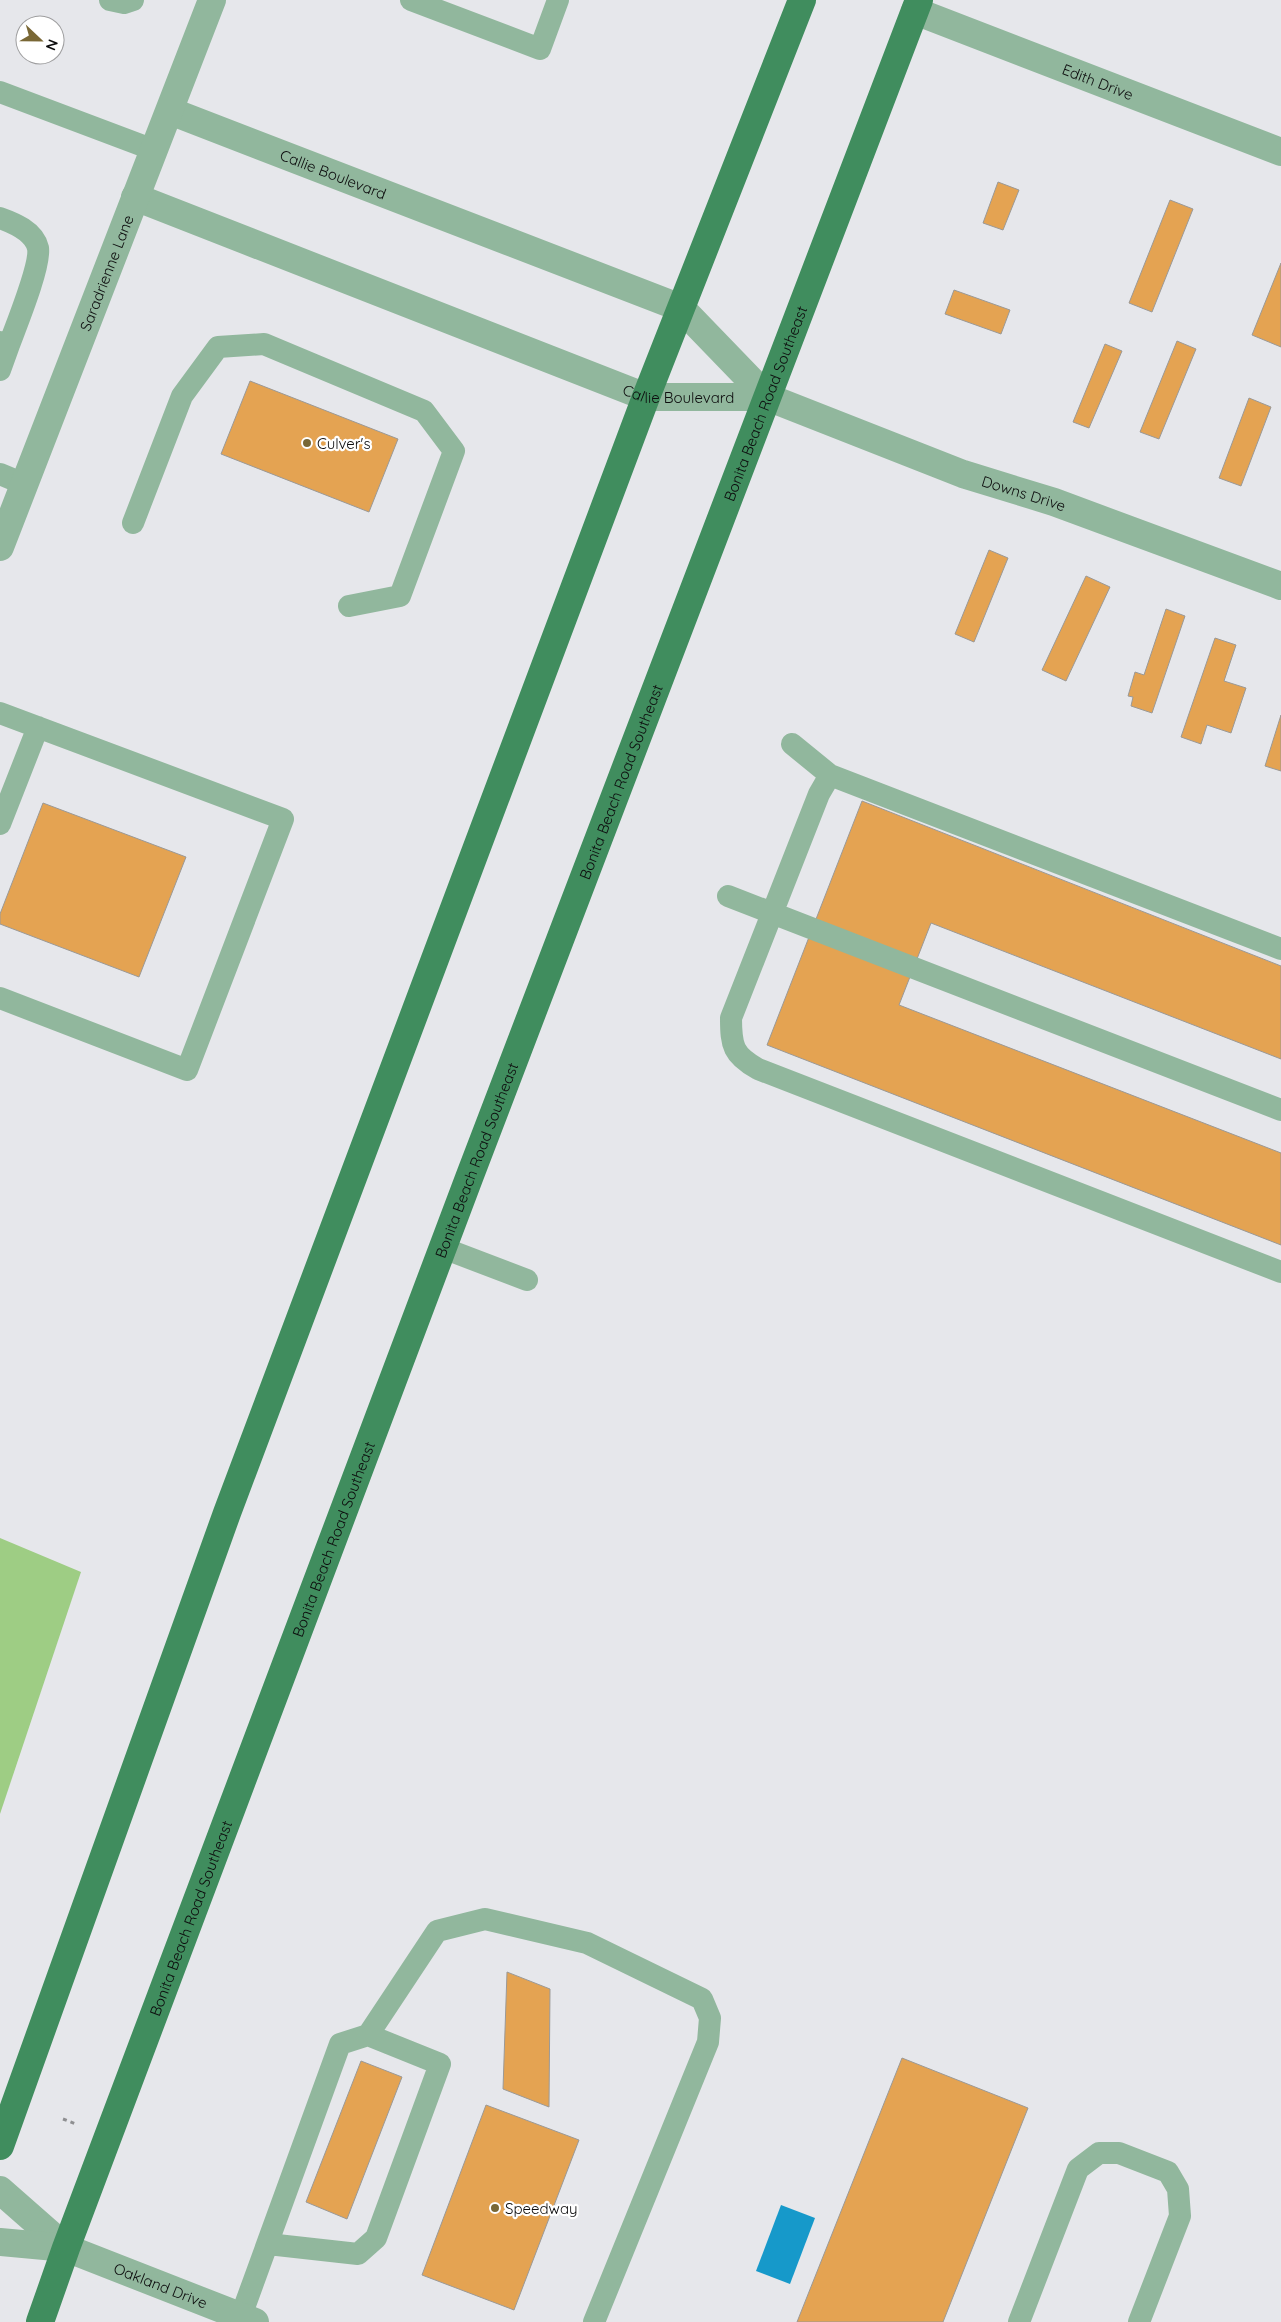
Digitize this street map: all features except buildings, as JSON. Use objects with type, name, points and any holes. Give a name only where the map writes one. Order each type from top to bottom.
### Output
[{"type":"main road","points":[[0,2146],[227,1513],[646,396],[802,0]]},
{"type":"main road","name":"Bonita Beach Road Southeast","points":[[40,2322],[66,2248],[443,1248],[917,6]]},
{"type":"street","name":"Saradrienne Lane","points":[[0,547],[12,479],[136,197],[212,0]]},
{"type":"street","name":"Edith Drive","points":[[917,6],[1281,152]]},
{"type":"street","name":"Callie Boulevard","points":[[170,111],[681,308],[767,398]]},
{"type":"street","name":"Callie Boulevard","points":[[136,197],[646,396],[767,398]]},
{"type":"street","name":"Downs Drive","points":[[767,398],[963,474],[1054,502],[1281,586]]},
{"type":"street","points":[[0,2190],[66,2248]]},
{"type":"street","points":[[0,2242],[66,2248]]},
{"type":"street","name":"Oakland Drive","points":[[66,2248],[248,2319]]},
{"type":"lane","points":[[110,0],[124,3],[133,0]]},
{"type":"lane","points":[[411,0],[540,49],[558,0]]},
{"type":"lane","points":[[0,92],[154,150]]},
{"type":"lane","points":[[0,218],[16,224],[30,234],[38,248],[36,266],[5,343],[0,370]]},
{"type":"lane","points":[[133,523],[182,396],[218,347],[264,344],[424,411],[454,451],[400,596],[349,606]]},
{"type":"lane","points":[[0,713],[283,819],[187,1070],[0,998]]},
{"type":"lane","points":[[0,824],[38,727]]},
{"type":"lane","points":[[792,744],[830,775],[1281,949]]},
{"type":"lane","points":[[830,775],[818,794],[732,1018],[731,1040],[742,1060],[758,1069],[1281,1272]]},
{"type":"lane","points":[[728,896],[1281,1110]]},
{"type":"lane","points":[[443,1248],[527,1280]]},
{"type":"lane","points":[[248,2319],[268,2244],[340,2044],[368,2035],[437,1931],[485,1919],[587,1943],[702,1999],[710,2018],[708,2042],[594,2322]]},
{"type":"lane","points":[[268,2244],[358,2254],[376,2238],[440,2064],[368,2035]]},
{"type":"lane","points":[[1019,2322],[1078,2169],[1099,2153],[1119,2154],[1168,2172],[1178,2189],[1180,2216],[1139,2322]]},
{"type":"green space","points":[[0,1538],[81,1572],[0,1814]]},
{"type":"water","points":[[781,2205],[815,2218],[790,2284],[756,2271]]},
{"type":"place","name":"Culver's","points":[[307,443]]},
{"type":"place","name":"Speedway","points":[[495,2208]]}]
